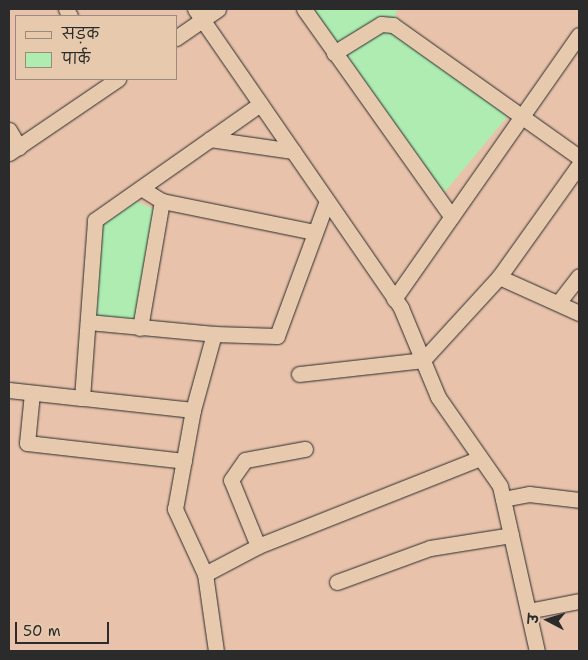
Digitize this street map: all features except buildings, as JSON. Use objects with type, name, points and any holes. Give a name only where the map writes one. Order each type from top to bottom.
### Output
[{"type":"street","points":[[178,36],[199,14],[218,9]]},
{"type":"street","points":[[304,9],[334,54],[452,217]]},
{"type":"street","points":[[199,14],[394,298],[438,397],[500,486],[528,611],[533,650]]},
{"type":"street","points":[[334,54],[381,24],[393,25],[521,117],[579,156]]},
{"type":"street","points":[[394,298],[579,35]]},
{"type":"street","points":[[9,130],[14,150],[115,80]]},
{"type":"street","points":[[82,398],[95,220],[260,104]]},
{"type":"street","points":[[210,139],[293,151]]},
{"type":"street","points":[[299,374],[423,360],[499,277],[579,165]]},
{"type":"street","points":[[141,188],[162,201],[316,232]]},
{"type":"street","points":[[140,328],[162,201]]},
{"type":"street","points":[[88,322],[214,334],[277,336],[327,201]]},
{"type":"street","points":[[558,304],[579,276]]},
{"type":"street","points":[[499,277],[579,313]]},
{"type":"street","points":[[214,334],[193,410],[175,509],[205,574],[216,651]]},
{"type":"street","points":[[9,390],[193,410]]},
{"type":"street","points":[[32,392],[27,443],[184,461]]},
{"type":"street","points":[[258,546],[231,480],[245,460],[305,449]]},
{"type":"street","points":[[205,574],[258,546],[480,458]]},
{"type":"street","points":[[503,499],[529,494],[579,500]]},
{"type":"street","points":[[337,582],[430,548],[511,535]]},
{"type":"street","points":[[528,611],[579,601]]},
{"type":"green space","points":[[309,9],[397,9],[395,16],[513,110],[443,194]]},
{"type":"green space","points":[[129,198],[162,213],[148,327],[97,319],[99,229]]}]
